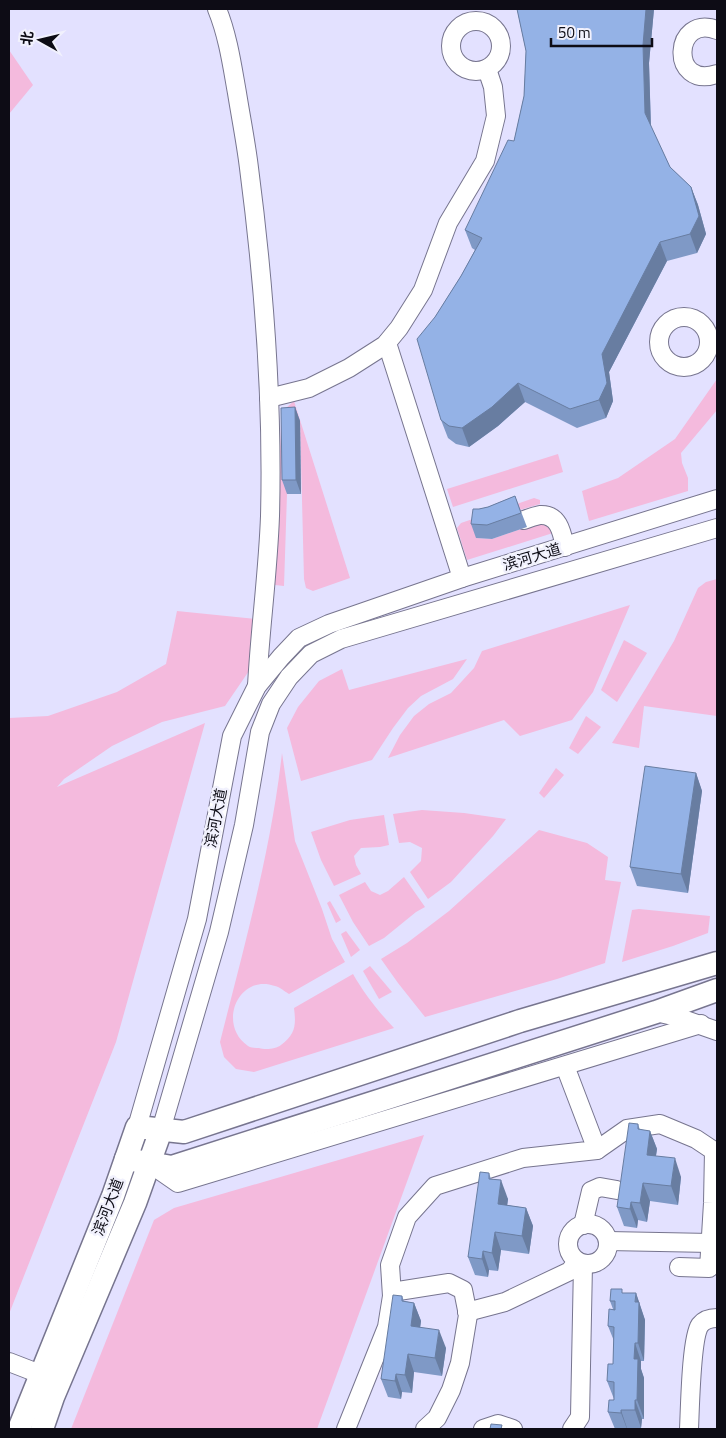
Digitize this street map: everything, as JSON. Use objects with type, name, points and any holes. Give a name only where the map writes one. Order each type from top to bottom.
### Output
[{"type":"main road","points":[[137,1127],[184,1132],[520,1021],[717,963]]},
{"type":"main road","points":[[126,1159],[172,1167],[656,1012],[717,990]]},
{"type":"main road","name":"滨河大道","points":[[19,1429],[113,1196],[137,1127]]},
{"type":"main road","name":"滨河大道","points":[[42,1429],[53,1397],[135,1203],[161,1130]]},
{"type":"street","points":[[217,9],[225,28],[235,82],[258,232],[267,355],[270,434],[270,517],[257,686]]},
{"type":"street","points":[[717,30],[708,27],[699,28],[692,32],[686,38],[682,54],[684,62],[694,74],[702,76],[717,74]]},
{"type":"street","points":[[269,398],[309,388],[349,368],[385,345],[399,328],[424,290],[448,223],[485,162],[496,116],[493,86],[487,68]]},
{"type":"street","points":[[387,342],[462,578]]},
{"type":"street","name":"滨河大道","points":[[137,1127],[197,918],[232,736],[257,686],[281,657],[299,638],[329,624],[462,578],[717,499]]},
{"type":"street","points":[[524,520],[541,515],[554,518],[562,529],[565,547]]},
{"type":"street","name":"滨河大道","points":[[161,1130],[219,932],[244,825],[260,732],[271,704],[288,677],[311,654],[341,639],[717,528]]},
{"type":"street","points":[[656,1012],[701,1024],[717,1031]]},
{"type":"street","points":[[149,1163],[178,1183],[701,1024]]},
{"type":"street","points":[[565,1066],[597,1150]]},
{"type":"street","points":[[346,1429],[386,1327],[392,1292],[390,1265],[407,1217],[435,1186],[523,1158],[597,1150],[627,1129],[660,1124],[696,1139],[714,1151],[714,1203],[709,1268],[679,1267]]},
{"type":"street","points":[[583,1224],[591,1191],[600,1187],[618,1190]]},
{"type":"street","points":[[583,1224],[590,1224],[602,1229],[608,1241],[606,1254],[602,1259],[590,1265],[580,1263],[568,1251],[568,1237],[577,1227],[583,1224]]},
{"type":"street","points":[[608,1241],[711,1243]]},
{"type":"street","points":[[467,1312],[505,1302],[570,1271],[580,1263]]},
{"type":"street","points":[[572,1429],[580,1417],[580,1263]]},
{"type":"street","points":[[392,1292],[449,1283],[463,1290],[467,1312],[460,1363],[451,1390],[436,1418],[425,1429]]},
{"type":"street","points":[[689,1429],[695,1340],[700,1324],[710,1318],[717,1318]]},
{"type":"street","points":[[9,1362],[40,1374]]},
{"type":"street","points":[[483,1429],[498,1424],[513,1429]]},
{"type":"shaded area","points":[[9,50],[33,85],[9,114]]},
{"type":"shaded area","points":[[717,379],[717,410],[681,453],[682,463],[688,478],[688,491],[589,521],[582,491],[618,478],[675,439]]},
{"type":"shaded area","points":[[294,401],[350,578],[313,591],[306,588],[304,579],[300,421],[286,422],[287,494],[284,586],[275,585],[281,425],[286,408]]},
{"type":"shaded area","points":[[558,454],[563,472],[453,507],[447,489]]},
{"type":"shaded area","points":[[534,498],[540,500],[540,504],[520,510],[476,538],[492,539],[541,524],[549,527],[553,533],[467,560],[457,528],[461,523]]},
{"type":"shaded area","points":[[717,579],[717,716],[644,706],[639,748],[612,743],[674,641],[698,588],[706,582]]},
{"type":"shaded area","points":[[630,605],[593,692],[572,720],[520,736],[504,720],[388,758],[400,735],[414,716],[429,704],[451,693],[474,668],[482,651]]},
{"type":"shaded area","points":[[177,611],[256,619],[251,668],[225,706],[162,722],[112,746],[64,779],[57,787],[205,723],[116,1042],[9,1314],[9,718],[48,716],[117,692],[166,664]]},
{"type":"shaded area","points":[[624,640],[647,653],[617,702],[601,690]]},
{"type":"shaded area","points":[[467,659],[453,679],[421,696],[408,708],[372,760],[301,781],[287,728],[298,707],[319,681],[342,669],[349,690]]},
{"type":"shaded area","points":[[586,716],[601,727],[578,754],[569,748]]},
{"type":"shaded area","points":[[282,753],[295,841],[332,939],[345,962],[289,994],[275,986],[262,984],[251,987],[242,994],[236,1003],[233,1014],[234,1026],[239,1037],[249,1047],[267,1049],[279,1046],[290,1037],[294,1028],[294,1008],[353,974],[362,989],[394,1028],[254,1072],[236,1069],[224,1057],[220,1042],[264,862]]},
{"type":"shaded area","points":[[556,768],[564,775],[544,798],[539,793]]},
{"type":"shaded area","points":[[422,810],[506,819],[451,882],[428,899],[410,872],[421,861],[422,848],[410,842],[399,843],[393,814]]},
{"type":"shaded area","points":[[384,815],[389,845],[361,848],[354,856],[361,874],[334,886],[321,860],[311,832],[350,820]]},
{"type":"shaded area","points":[[539,830],[587,843],[608,857],[605,880],[621,882],[605,963],[557,979],[425,1017],[381,959],[407,943],[449,911]]},
{"type":"shaded area","points":[[404,877],[425,907],[384,938],[369,946],[353,922],[339,895],[365,882],[371,891],[380,895],[388,891]]},
{"type":"shaded area","points":[[330,901],[341,920],[336,923],[327,903]]},
{"type":"shaded area","points":[[639,909],[710,916],[708,933],[622,962],[632,910]]},
{"type":"shaded area","points":[[346,931],[360,950],[351,957],[341,934]]},
{"type":"shaded area","points":[[370,966],[392,992],[379,999],[363,971]]},
{"type":"shaded area","points":[[424,1135],[317,1429],[71,1429],[154,1220],[174,1208]]},
{"type":"building","points":[[517,9],[646,9],[643,45],[645,113],[670,167],[691,187],[699,216],[690,234],[660,242],[602,354],[607,383],[599,400],[570,409],[518,383],[492,407],[462,428],[449,426],[441,420],[417,339],[435,317],[482,238],[465,230],[508,140],[514,141],[524,96],[526,51]]},
{"type":"building","points":[[295,407],[296,480],[282,480],[281,408]]},
{"type":"building","points":[[515,496],[521,513],[487,525],[471,524],[473,509],[488,507]]},
{"type":"building","points":[[645,766],[696,773],[681,874],[630,867]]},
{"type":"building","points":[[629,1123],[638,1124],[638,1129],[650,1131],[647,1155],[675,1158],[671,1186],[643,1183],[640,1203],[631,1202],[630,1209],[617,1207]]},
{"type":"building","points":[[480,1172],[489,1173],[489,1179],[501,1180],[498,1204],[526,1208],[522,1236],[495,1232],[492,1253],[483,1251],[482,1259],[468,1257]]},
{"type":"building","points":[[611,1289],[622,1289],[622,1293],[636,1293],[635,1302],[639,1302],[638,1343],[635,1343],[634,1359],[638,1359],[637,1400],[635,1400],[635,1410],[621,1410],[621,1413],[608,1412],[609,1400],[614,1400],[614,1382],[607,1381],[608,1364],[613,1364],[614,1327],[608,1326],[609,1309],[615,1310],[615,1301],[610,1301]]},
{"type":"building","points":[[393,1295],[402,1296],[402,1301],[414,1303],[411,1326],[439,1330],[435,1358],[408,1354],[405,1375],[396,1374],[395,1381],[381,1379]]},
{"type":"building","points":[[491,1424],[502,1425],[501,1429],[490,1429]]}]
